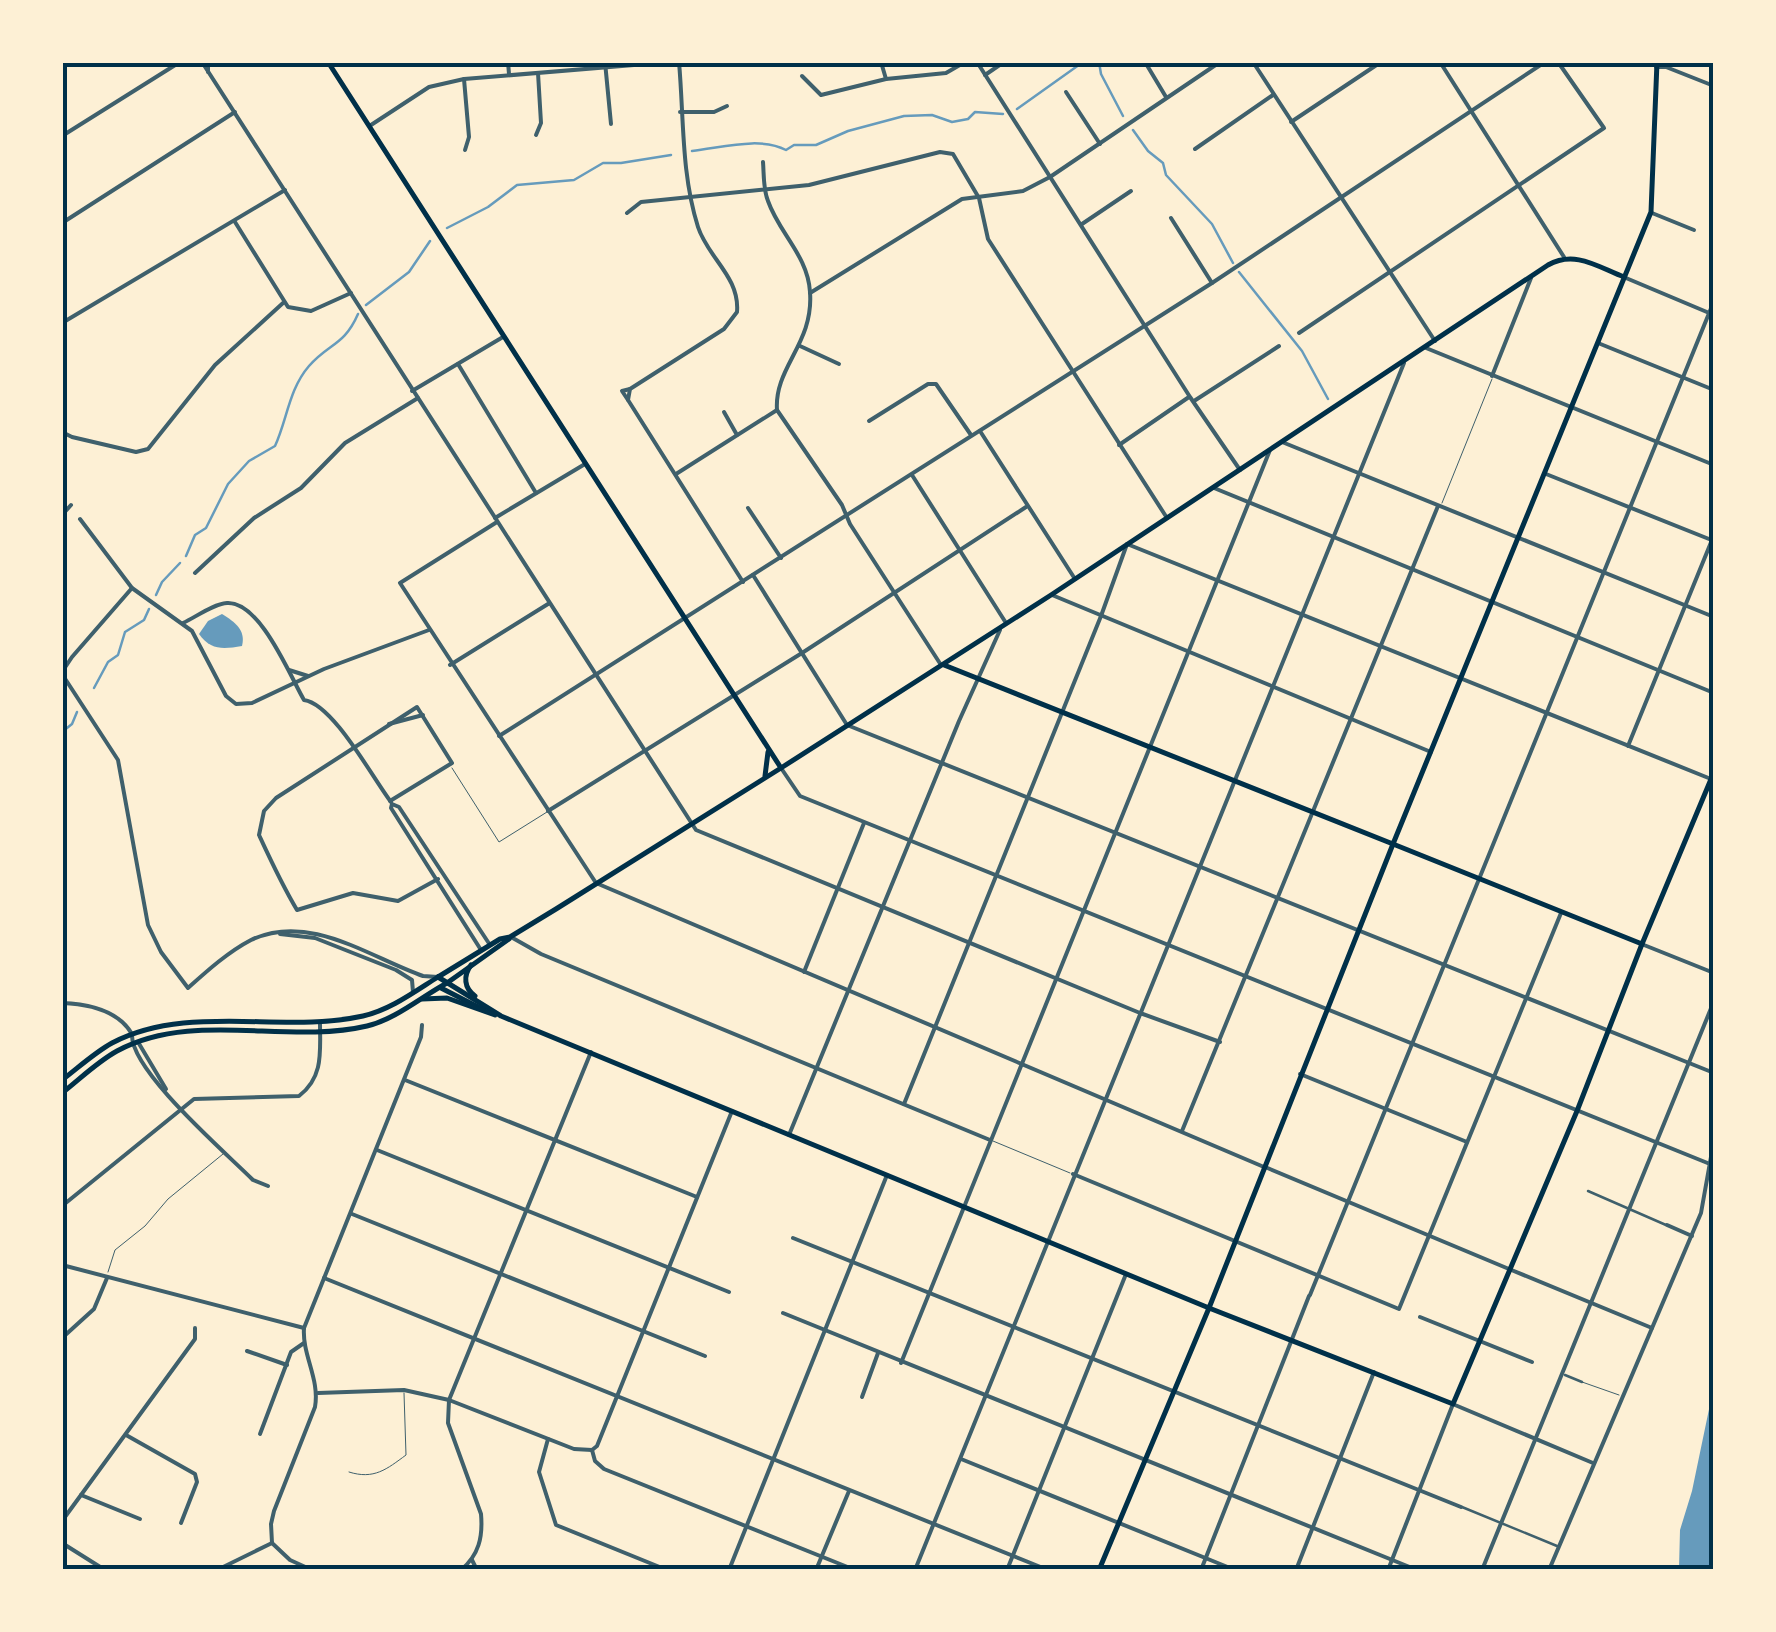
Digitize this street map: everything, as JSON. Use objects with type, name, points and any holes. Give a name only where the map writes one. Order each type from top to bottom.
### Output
[{"type":"main road","points":[[328,62],[780,768]]},
{"type":"main road","points":[[1100,1570],[1651,212],[1656,64]]},
{"type":"main road","points":[[62,1080],[113,1043],[132,1036],[184,1025],[320,1020],[375,1012],[510,937],[780,768],[1404,363],[1532,275],[1564,258],[1580,259],[1624,277]]},
{"type":"main road","points":[[941,665],[1642,944]]},
{"type":"main road","points":[[764,778],[768,749]]},
{"type":"main road","points":[[420,999],[446,998],[592,1052],[964,1208],[1453,1404],[1712,776]]},
{"type":"main road","points":[[62,1094],[98,1064],[135,1044],[200,1032],[320,1032],[380,1022],[447,983],[505,945],[510,937]]},
{"type":"main road","points":[[472,966],[465,980],[468,991],[498,1016]]},
{"type":"main road","points":[[438,977],[489,1007]]},
{"type":"main road","points":[[438,977],[440,987]]},
{"type":"main road","points":[[440,987],[498,1016]]},
{"type":"street","points":[[62,136],[180,62]]},
{"type":"street","points":[[205,62],[696,830],[1140,1013],[1220,1042]]},
{"type":"street","points":[[508,62],[509,74]]},
{"type":"street","points":[[371,125],[429,88],[464,79],[605,64],[670,62]]},
{"type":"street","points":[[679,62],[680,112],[691,197],[702,235],[732,283],[736,312],[724,329],[630,389],[628,400],[744,582]]},
{"type":"street","points":[[881,62],[886,79]]},
{"type":"street","points":[[802,76],[821,96],[886,79],[946,73],[965,62]]},
{"type":"street","points":[[977,62],[1240,470]]},
{"type":"street","points":[[985,75],[1004,62]]},
{"type":"street","points":[[1145,62],[1166,97]]},
{"type":"street","points":[[1253,62],[1434,342]]},
{"type":"street","points":[[1292,122],[1380,62]]},
{"type":"street","points":[[1440,62],[1564,258]]},
{"type":"street","points":[[499,736],[1212,284],[1545,62]]},
{"type":"street","points":[[1298,333],[1604,128],[1558,62]]},
{"type":"street","points":[[605,64],[611,124]]},
{"type":"street","points":[[810,292],[962,199],[1023,191],[1050,177],[1216,64]]},
{"type":"street","points":[[1656,64],[1714,86]]},
{"type":"street","points":[[536,135],[542,123],[538,73]]},
{"type":"street","points":[[464,79],[469,138],[465,150]]},
{"type":"street","points":[[1066,92],[1100,144]]},
{"type":"street","points":[[1195,149],[1273,95]]},
{"type":"street","points":[[680,112],[714,112],[727,106]]},
{"type":"street","points":[[62,223],[234,112]]},
{"type":"street","points":[[626,213],[641,202],[809,185],[946,151],[957,158],[979,198],[988,239],[1167,518]]},
{"type":"street","points":[[763,162],[768,202],[799,254],[810,292],[808,322],[800,346],[780,380],[777,410],[941,665]]},
{"type":"street","points":[[62,324],[285,190]]},
{"type":"street","points":[[1082,224],[1131,191]]},
{"type":"street","points":[[1651,212],[1694,230]]},
{"type":"street","points":[[1171,218],[1212,284]]},
{"type":"street","points":[[235,222],[283,303],[291,308],[311,311],[351,293]]},
{"type":"street","points":[[1492,376],[1532,275]]},
{"type":"street","points":[[1624,277],[1711,314]]},
{"type":"street","points":[[1201,1570],[1714,301]]},
{"type":"street","points":[[62,432],[136,452],[152,446],[215,365],[283,303]]},
{"type":"street","points":[[412,390],[505,335]]},
{"type":"street","points":[[1598,343],[1714,390]]},
{"type":"street","points":[[800,346],[838,364]]},
{"type":"street","points":[[1119,445],[1279,346]]},
{"type":"street","points":[[1425,348],[1714,466]]},
{"type":"street","points":[[915,1570],[1404,363]]},
{"type":"street","points":[[458,364],[536,493]]},
{"type":"street","points":[[869,421],[928,384],[936,384],[971,435]]},
{"type":"street","points":[[195,573],[254,518],[302,488],[344,443],[418,398]]},
{"type":"street","points":[[675,475],[777,410]]},
{"type":"street","points":[[724,412],[737,435]]},
{"type":"street","points":[[980,431],[1075,578]]},
{"type":"street","points":[[1282,442],[1714,617]]},
{"type":"street","points":[[901,1363],[1270,450]]},
{"type":"street","points":[[584,464],[400,583],[596,884],[1652,1328]]},
{"type":"street","points":[[1544,473],[1713,539],[1628,746]]},
{"type":"street","points":[[789,1134],[942,762],[1006,622],[912,475]]},
{"type":"street","points":[[1213,487],[1714,693]]},
{"type":"street","points":[[62,514],[71,505]]},
{"type":"street","points":[[1182,1131],[1438,506]]},
{"type":"street","points":[[548,811],[1026,507]]},
{"type":"street","points":[[748,508],[781,558]]},
{"type":"street","points":[[80,519],[132,588],[192,632],[226,696],[236,704],[252,703],[308,676],[428,630]]},
{"type":"street","points":[[904,1104],[1102,616],[1126,544],[1628,746],[1712,776]]},
{"type":"street","points":[[753,575],[848,724],[1714,1073]]},
{"type":"street","points":[[132,588],[72,656],[62,673],[118,760],[148,925],[161,952],[188,988],[252,939],[285,930],[309,932],[423,976],[438,977]]},
{"type":"street","points":[[1051,594],[1431,752]]},
{"type":"street","points":[[183,623],[227,603],[240,605],[256,618],[290,670],[304,700],[317,703],[343,730],[490,945]]},
{"type":"street","points":[[450,664],[548,604]]},
{"type":"street","points":[[290,670],[308,676]]},
{"type":"street","points":[[391,802],[450,766],[452,760],[418,708],[352,746],[276,798],[264,811],[260,839],[298,910],[353,893],[398,901],[438,879]]},
{"type":"street","points":[[389,724],[423,714]]},
{"type":"street","points":[[780,768],[800,796],[1710,1164]]},
{"type":"street","points":[[391,802],[392,810],[481,950]]},
{"type":"street","points":[[804,972],[865,822]]},
{"type":"street","points":[[1073,1174],[1399,1309],[1561,912]]},
{"type":"street","points":[[275,933],[316,938],[396,970],[412,980],[413,992]]},
{"type":"street","points":[[510,937],[541,954],[990,1140]]},
{"type":"street","points":[[1642,944],[1714,973]]},
{"type":"street","points":[[1482,1570],[1714,1001]]},
{"type":"street","points":[[62,1003],[80,1004],[119,1018],[168,1094],[253,1180],[268,1186]]},
{"type":"street","points":[[62,1206],[194,1100],[300,1096],[317,1075],[320,1020]]},
{"type":"street","points":[[312,1570],[290,1560],[272,1543],[271,1524],[312,1420],[318,1393],[304,1328],[421,1037],[422,1025]]},
{"type":"street","points":[[461,1570],[472,1560],[481,1540],[481,1514],[448,1423],[449,1400],[592,1052]]},
{"type":"street","points":[[1299,1074],[1467,1142]]},
{"type":"street","points":[[404,1080],[697,1198]]},
{"type":"street","points":[[318,1393],[404,1390],[449,1400],[574,1449],[592,1450],[618,1397],[732,1111]]},
{"type":"street","points":[[1549,1570],[1692,1236],[1705,1202],[1714,1140]]},
{"type":"street","points":[[376,1150],[729,1292]]},
{"type":"street","points":[[729,1570],[887,1175]]},
{"type":"street","points":[[1588,1191],[1692,1236]]},
{"type":"street","points":[[350,1214],[705,1356]]},
{"type":"street","points":[[793,1238],[1558,1546]]},
{"type":"street","points":[[62,1265],[304,1328]]},
{"type":"street","points":[[1006,1570],[1126,1274]]},
{"type":"street","points":[[62,1338],[94,1308],[107,1278]]},
{"type":"street","points":[[324,1278],[1048,1570]]},
{"type":"street","points":[[783,1313],[1417,1570]]},
{"type":"street","points":[[1420,1317],[1532,1362]]},
{"type":"street","points":[[62,1521],[195,1339],[194,1328]]},
{"type":"street","points":[[260,1434],[294,1348],[304,1342]]},
{"type":"street","points":[[247,1350],[287,1366]]},
{"type":"street","points":[[862,1397],[878,1354]]},
{"type":"street","points":[[1296,1570],[1374,1372]]},
{"type":"street","points":[[1561,1374],[1582,1382]]},
{"type":"street","points":[[1388,1570],[1453,1404],[1593,1462]]},
{"type":"street","points":[[126,1435],[195,1474],[197,1482],[181,1523]]},
{"type":"street","points":[[548,1439],[539,1472],[556,1525],[667,1570]]},
{"type":"street","points":[[592,1450],[595,1461],[604,1469],[855,1570]]},
{"type":"street","points":[[961,1458],[1235,1570]]},
{"type":"street","points":[[816,1570],[848,1490]]},
{"type":"street","points":[[81,1495],[140,1519]]},
{"type":"street","points":[[62,1543],[105,1570]]},
{"type":"street","points":[[217,1570],[272,1543]]},
{"type":"street","points":[[472,1560],[478,1570]]},
{"type":"lane","points":[[1438,506],[1492,376]]},
{"type":"lane","points":[[450,766],[498,842],[548,811]]},
{"type":"lane","points":[[990,1140],[1073,1174]]},
{"type":"lane","points":[[107,1278],[115,1250],[145,1226],[168,1199],[226,1152]]},
{"type":"lane","points":[[1582,1382],[1622,1396]]},
{"type":"lane","points":[[350,1472],[364,1477],[380,1474],[406,1454],[404,1390]]},
{"type":"water","points":[[222,614],[241,631],[242,646],[218,648],[199,634],[208,621]]},
{"type":"water","points":[[1713,1390],[1713,1569],[1679,1569],[1680,1530]]},
{"type":"waterway","points":[[1017,109],[1083,62]]},
{"type":"waterway","points":[[1099,62],[1101,74],[1123,116]]},
{"type":"waterway","points":[[692,151],[752,143],[786,150],[794,145],[816,145],[848,131],[904,116],[932,115],[952,122],[968,119],[975,112],[1003,114]]},
{"type":"waterway","points":[[1133,130],[1148,151],[1163,163],[1166,175],[1212,224],[1233,263]]},
{"type":"waterway","points":[[447,228],[488,207],[517,185],[574,180],[603,163],[671,155]]},
{"type":"waterway","points":[[366,305],[409,272],[430,241]]},
{"type":"waterway","points":[[1239,272],[1302,351],[1328,399]]},
{"type":"waterway","points":[[186,556],[195,535],[206,528],[228,484],[249,461],[275,446],[302,375],[342,338],[358,314]]},
{"type":"waterway","points":[[156,595],[180,563]]},
{"type":"waterway","points":[[94,688],[108,662],[118,655],[125,632],[144,620],[149,609]]},
{"type":"waterway","points":[[62,732],[72,724],[77,712]]}]
